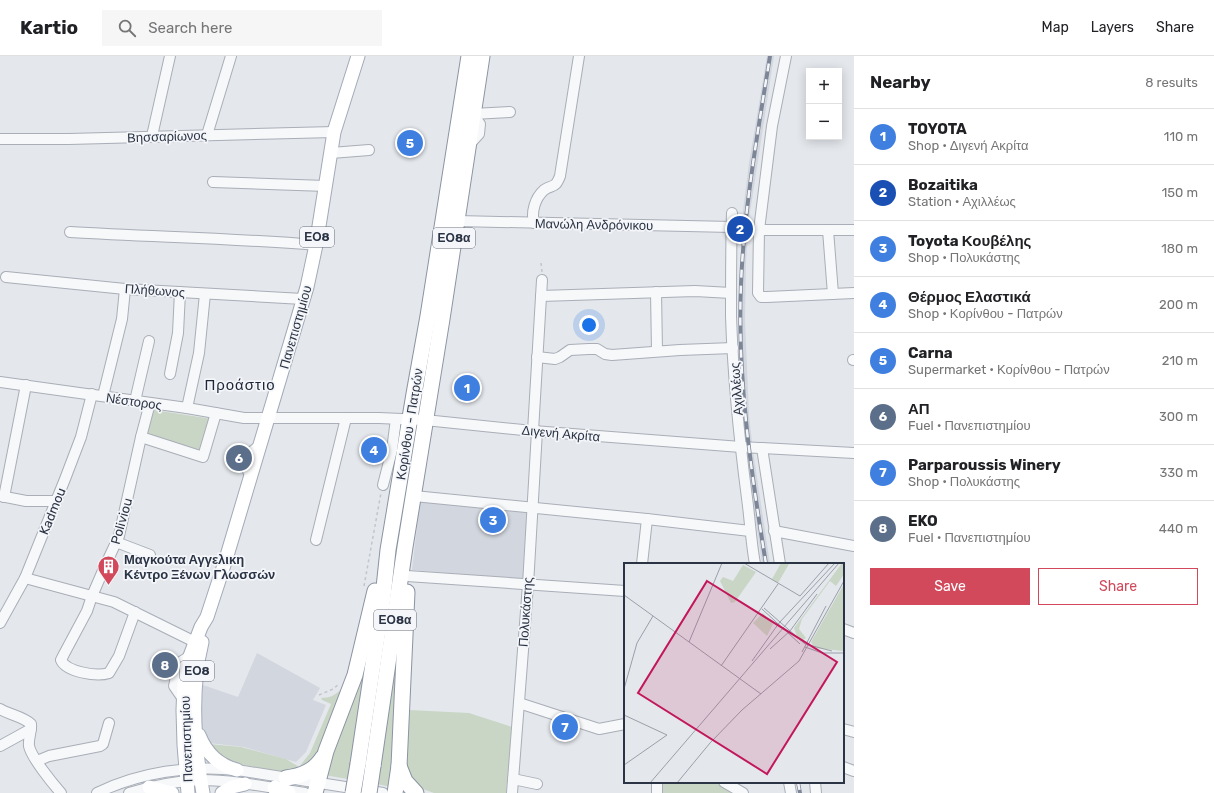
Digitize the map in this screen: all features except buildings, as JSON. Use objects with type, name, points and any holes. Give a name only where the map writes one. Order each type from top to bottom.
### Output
[{"type":"highway","name":"Κορίνθου - Πατρών","points":[[353,793],[382,605],[403,419],[428,316],[468,56]]},
{"type":"highway","name":"Κορίνθου - Πατρών","points":[[369,793],[405,547],[442,319],[482,56]]},
{"type":"highway","points":[[395,793],[399,766],[407,598],[405,547]]},
{"type":"highway","points":[[316,788],[326,751],[355,675],[373,597],[388,550]]},
{"type":"highway","points":[[283,786],[309,771],[319,762],[326,751]]},
{"type":"highway","points":[[399,766],[405,781],[416,793]]},
{"type":"main road","name":"Πανεπιστημίου","points":[[186,781],[183,699],[184,685],[190,656],[201,627],[207,617],[238,520],[303,299],[316,245],[334,132],[358,56]]},
{"type":"main road","name":"Πανεπιστημίου","points":[[201,780],[195,725],[196,682],[200,652],[207,625],[207,617]]},
{"type":"main road","points":[[195,725],[202,743],[209,754],[224,765],[237,770]]},
{"type":"main road","points":[[222,793],[232,786],[245,784]]},
{"type":"main road","points":[[149,787],[172,793]]},
{"type":"street","points":[[152,136],[170,56]]},
{"type":"street","points":[[207,134],[231,56]]},
{"type":"street","points":[[534,223],[533,212],[539,196],[545,190],[555,186],[561,173],[579,56]]},
{"type":"street","points":[[786,56],[772,126],[759,230],[759,295],[767,297],[854,293]]},
{"type":"street","points":[[473,114],[510,112]]},
{"type":"street","name":"Βησσαρίωνος","points":[[0,139],[69,139],[207,134],[334,132]]},
{"type":"street","points":[[330,153],[369,150]]},
{"type":"street","points":[[213,182],[326,186]]},
{"type":"street","name":"Αχιλλέως","points":[[732,213],[731,293],[733,348],[741,447],[755,563]]},
{"type":"street","name":"Μανώλη Ανδρόνικου","points":[[457,221],[732,228]]},
{"type":"street","points":[[759,230],[854,230]]},
{"type":"street","points":[[828,230],[832,294]]},
{"type":"street","points":[[70,232],[158,237],[263,240],[316,245]]},
{"type":"street","name":"Πλήθωνος","points":[[6,277],[125,289],[303,299]]},
{"type":"street","name":"Πολυκάστης","points":[[512,793],[528,584],[542,280]]},
{"type":"street","points":[[103,396],[122,319],[125,289]]},
{"type":"street","points":[[542,296],[705,291],[731,293]]},
{"type":"street","points":[[170,374],[178,333],[180,292]]},
{"type":"street","points":[[656,292],[657,351]]},
{"type":"street","points":[[187,408],[199,353],[205,294]]},
{"type":"street","points":[[135,401],[148,341]]},
{"type":"street","points":[[538,357],[557,358],[574,349],[596,349],[612,355],[657,351],[733,348]]},
{"type":"street","name":"Νέστορος","points":[[0,382],[187,408],[244,418],[268,417]]},
{"type":"street","points":[[26,385],[2,497],[26,502],[56,501]]},
{"type":"street","name":"Kadmou","points":[[0,623],[25,578],[56,501],[81,437],[92,394]]},
{"type":"street","name":"Poliviou","points":[[135,612],[119,656],[109,673],[100,675],[69,668],[62,663],[61,660],[64,654],[88,611],[92,596],[119,536],[150,403]]},
{"type":"street","points":[[141,437],[203,457],[216,413]]},
{"type":"street","name":"Διγενή Ακρίτα","points":[[268,417],[425,420],[535,431],[741,447],[854,453]]},
{"type":"street","points":[[316,540],[346,418]]},
{"type":"street","points":[[383,485],[392,450],[403,419]]},
{"type":"street","points":[[762,448],[780,563]]},
{"type":"street","points":[[414,496],[647,519],[750,531]]},
{"type":"street","points":[[642,563],[647,519]]},
{"type":"street","points":[[774,530],[854,546]]},
{"type":"street","points":[[116,542],[150,555]]},
{"type":"street","points":[[407,576],[624,591]]},
{"type":"street","points":[[25,578],[114,602],[195,642]]},
{"type":"street","points":[[844,630],[854,633]]},
{"type":"street","points":[[519,703],[599,729],[624,724]]},
{"type":"street","points":[[0,709],[6,713],[28,721],[31,724],[29,747],[32,754],[62,793]]},
{"type":"street","points":[[37,761],[49,756],[100,746],[103,744],[109,724]]},
{"type":"street","points":[[844,729],[854,732]]},
{"type":"street","points":[[0,746],[31,730]]},
{"type":"street","points":[[844,767],[854,771]]},
{"type":"street","points":[[201,780],[218,768],[237,770],[305,793]]},
{"type":"street","points":[[97,793],[140,778],[186,781]]},
{"type":"street","points":[[513,778],[537,784]]},
{"type":"street","points":[[129,793],[149,787],[201,780],[383,793]]},
{"type":"street","points":[[657,793],[658,783]]},
{"type":"street","points":[[726,783],[743,793]]},
{"type":"street","points":[[789,783],[791,793]]},
{"type":"street","points":[[815,783],[816,793]]},
{"type":"path","points":[[364,586],[383,485]]},
{"type":"path","points":[[319,695],[333,689],[341,683]]},
{"type":"shaded area","points":[[767,56],[774,56],[749,219],[746,261],[745,320],[749,415],[770,563],[762,563],[746,451],[739,381],[738,329],[743,211],[749,163]]},
{"type":"shaded area","points":[[420,500],[529,510],[524,580],[412,570]]},
{"type":"shaded area","points":[[257,653],[320,688],[313,700],[326,705],[306,752],[296,762],[244,747],[209,743],[202,733],[198,711],[200,684],[238,697]]},
{"type":"green space","points":[[154,410],[212,419],[202,453],[146,435]]},
{"type":"green space","points":[[399,637],[391,787],[377,784]]},
{"type":"green space","points":[[369,639],[348,779],[324,775]]},
{"type":"green space","points":[[342,688],[344,689],[323,745],[313,762],[291,771],[277,771],[233,763],[218,754],[209,744],[241,747],[286,759],[299,767],[310,753],[331,704],[322,700],[321,698],[333,696]]},
{"type":"green space","points":[[409,710],[469,713],[512,727],[506,793],[434,793],[420,788],[406,771]]},
{"type":"green space","points":[[661,783],[720,783],[737,793],[660,793]]},
{"type":"railway","points":[[766,563],[746,425],[740,319],[741,284],[748,198],[770,56]]},
{"type":"railway","points":[[798,783],[800,793]]},
{"type":"place","name":"Carna","points":[[410,143]]},
{"type":"place","name":"Bozaitika","points":[[740,229]]},
{"type":"place","name":"TOYOTA","points":[[467,388]]},
{"type":"place","name":"Θέρμος Ελαστικά","points":[[374,450]]},
{"type":"place","name":"ΑΠ","points":[[239,458]]},
{"type":"place","name":"Toyota Κουβέλης","points":[[493,520]]},
{"type":"place","name":"Μαγκούτα Αγγελικη Κέντρο Ξένων Γλωσσών","points":[[108,586]]},
{"type":"place","name":"EKO","points":[[165,665]]},
{"type":"place","name":"Parparoussis Winery","points":[[565,727]]},
{"type":"district","name":"Προάστιο","points":[[240,385]]}]
